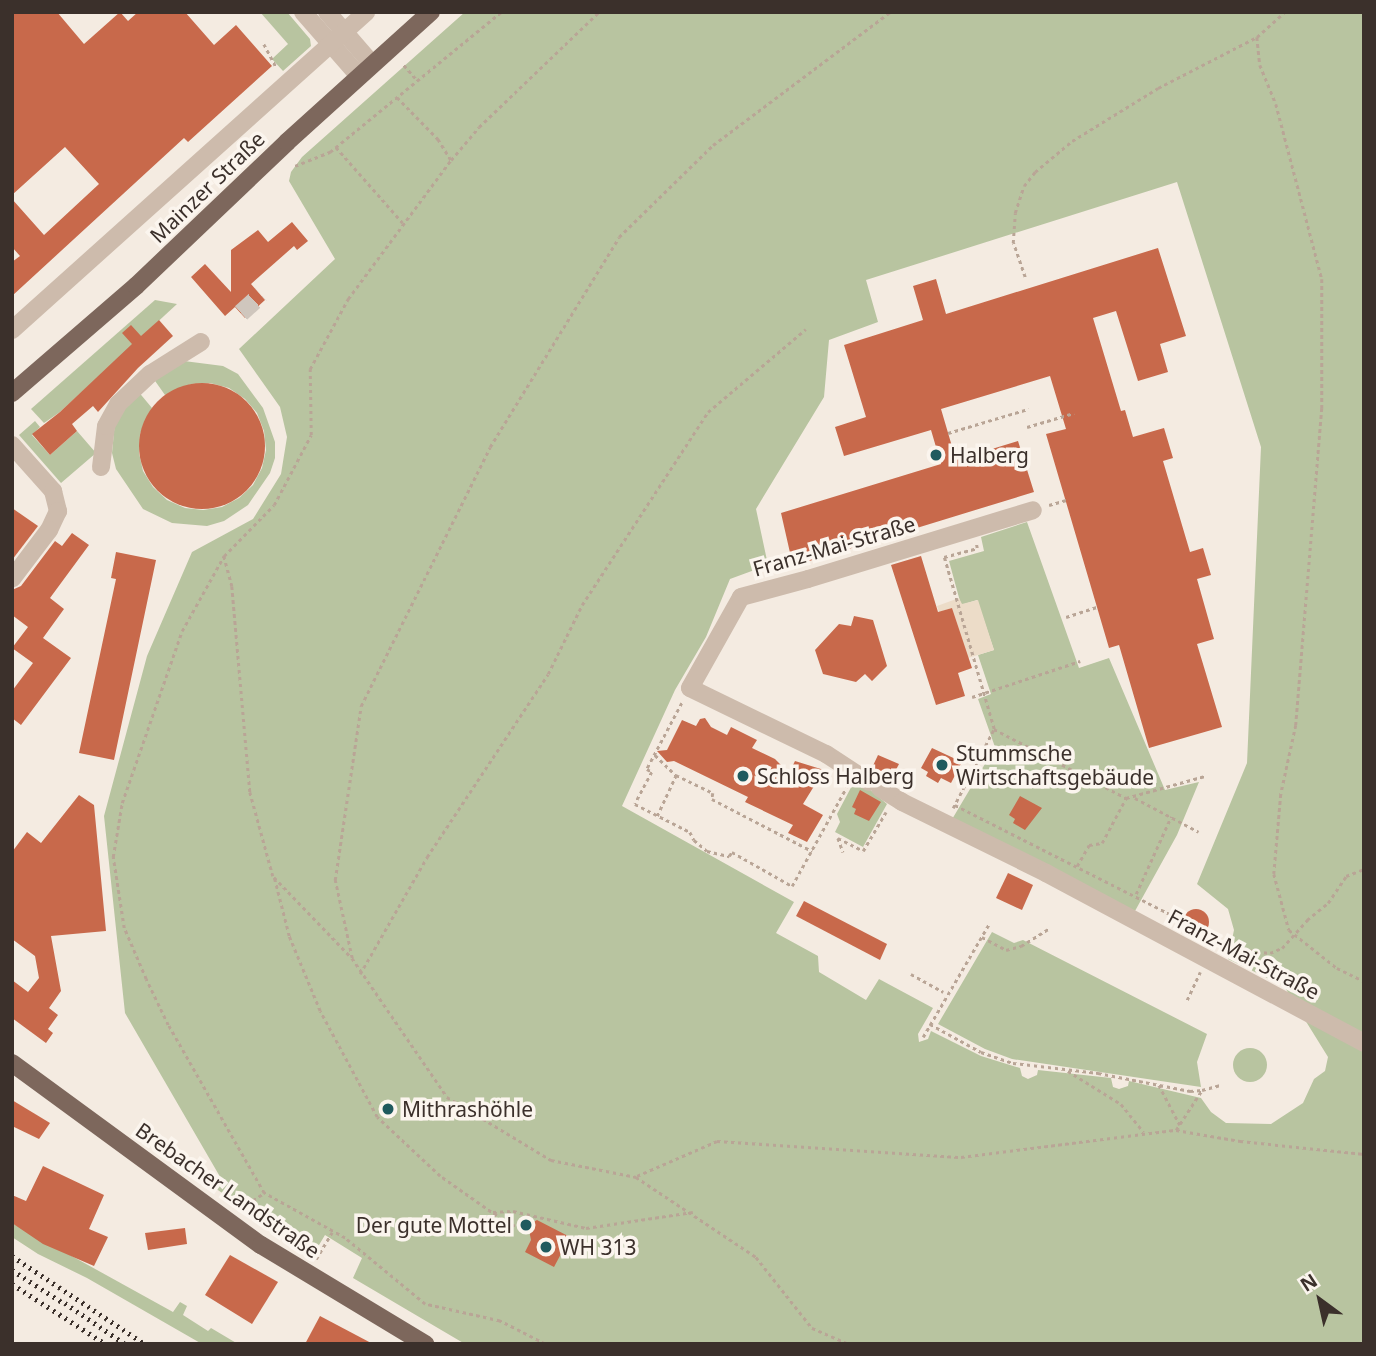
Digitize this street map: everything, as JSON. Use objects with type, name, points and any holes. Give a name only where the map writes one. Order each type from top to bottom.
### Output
[{"type":"main road","name":"Mainzer Straße","points":[[12,393],[136,286],[365,70],[431,12]]},
{"type":"main road","name":"Brebacher Landstraße","points":[[12,1063],[261,1245],[425,1344]]},
{"type":"street","points":[[303,12],[337,38],[365,70]]},
{"type":"street","points":[[327,12],[337,38]]},
{"type":"street","name":"Mainzer Straße","points":[[12,330],[366,12]]},
{"type":"street","points":[[101,467],[106,426],[118,404],[150,374],[201,342]]},
{"type":"street","points":[[12,445],[53,491],[58,511],[49,530],[12,579]]},
{"type":"street","name":"Franz-Mai-Straße","points":[[1041,508],[741,597],[690,688],[826,754],[940,822],[1032,865],[1364,1043]]},
{"type":"path","points":[[295,166],[325,155],[336,147],[501,12]]},
{"type":"path","points":[[545,1344],[500,1321],[425,1304],[345,1238],[264,1193],[168,1025],[146,979],[124,928],[113,857],[122,803],[182,631],[224,556],[274,505],[311,435],[310,369],[348,299],[403,223],[479,127],[599,12]]},
{"type":"path","points":[[849,1344],[812,1328],[756,1257],[693,1212],[636,1177],[551,1160],[447,1097],[360,974],[352,958],[335,880],[361,706],[490,447],[619,237],[713,145],[890,12]]},
{"type":"path","points":[[1025,276],[1013,243],[1015,213],[1024,186],[1035,172],[1072,141],[1158,88],[1257,37],[1285,12]]},
{"type":"path","points":[[1257,37],[1260,65],[1276,104],[1322,279],[1321,422],[1296,725],[1281,794],[1274,874],[1289,930],[1337,968],[1364,981]]},
{"type":"path","points":[[264,44],[276,67]]},
{"type":"path","points":[[404,65],[417,80]]},
{"type":"path","points":[[397,97],[438,139],[451,160]]},
{"type":"path","points":[[336,147],[403,223]]},
{"type":"path","points":[[360,974],[427,857],[548,674],[582,605],[708,412],[806,329]]},
{"type":"path","points":[[948,433],[1028,409]]},
{"type":"path","points":[[1027,427],[1074,414]]},
{"type":"path","points":[[1041,508],[1066,500]]},
{"type":"path","points":[[940,822],[955,805],[994,729],[944,557],[977,548],[971,529]]},
{"type":"path","points":[[224,556],[232,586],[250,792],[289,936],[320,1011],[377,1116],[440,1176],[508,1224],[528,1230]]},
{"type":"path","points":[[1066,617],[1097,607]]},
{"type":"path","points":[[972,697],[1080,661]]},
{"type":"path","points":[[690,688],[654,754],[647,769],[652,772],[635,804],[690,832],[694,840],[707,851],[729,856],[732,852],[792,886],[812,851],[868,781]]},
{"type":"path","points":[[994,729],[1126,798],[1135,798],[1205,776]]},
{"type":"path","points":[[654,754],[676,775],[713,793],[712,799],[812,851]]},
{"type":"path","points":[[657,816],[676,775]]},
{"type":"path","points":[[1076,866],[1089,845],[1102,843],[1126,798]]},
{"type":"path","points":[[1135,798],[1199,832]]},
{"type":"path","points":[[955,805],[1184,922]]},
{"type":"path","points":[[843,852],[838,838],[863,851],[888,808]]},
{"type":"path","points":[[1135,895],[1171,817]]},
{"type":"path","points":[[1222,947],[1270,953],[1282,948],[1328,904],[1346,876],[1364,869]]},
{"type":"path","points":[[274,877],[352,958]]},
{"type":"path","points":[[923,1037],[989,924]]},
{"type":"path","points":[[982,937],[1006,950],[1021,946],[1048,929]]},
{"type":"path","points":[[1203,933],[1224,936]]},
{"type":"path","points":[[1186,1000],[1206,958]]},
{"type":"path","points":[[911,974],[943,992]]},
{"type":"path","points":[[930,1024],[981,1052],[1029,1066],[1122,1077],[1190,1091],[1221,1085]]},
{"type":"path","points":[[1028,1074],[1029,1066]]},
{"type":"path","points":[[1066,1069],[1121,1104],[1144,1132]]},
{"type":"path","points":[[1121,1083],[1122,1077]]},
{"type":"path","points":[[1160,1084],[1181,1126]]},
{"type":"path","points":[[1176,1130],[1202,1090]]},
{"type":"path","points":[[636,1177],[717,1141],[961,1157],[1176,1130],[1240,1141],[1364,1154]]},
{"type":"path","points":[[224,1219],[264,1193]]},
{"type":"path","points":[[490,1212],[513,1211],[586,1228],[693,1212]]},
{"type":"path","points":[[316,1258],[332,1232]]},
{"type":"green space","points":[[260,12],[287,12],[310,39],[311,46],[283,71],[272,59],[288,44]]},
{"type":"green space","points":[[465,12],[1364,12],[1364,1344],[465,1344],[353,1278],[362,1258],[325,1235],[313,1255],[212,1186],[219,1175],[125,1013],[104,816],[147,656],[192,552],[253,519],[281,474],[287,437],[280,407],[239,349],[335,259],[289,181],[291,172],[302,157]],"holes":[[[1177,182],[1261,447],[1247,763],[1197,884],[1228,909],[1234,930],[1228,959],[1284,986],[1328,1057],[1325,1071],[1314,1079],[1303,1103],[1271,1124],[1226,1123],[1211,1112],[1201,1098],[1129,1081],[1128,1086],[1119,1089],[1113,1087],[1111,1078],[1038,1070],[1037,1075],[1028,1079],[1022,1076],[1020,1068],[981,1056],[931,1031],[928,1039],[919,1042],[918,1034],[933,1008],[879,979],[866,1000],[819,972],[818,956],[776,933],[794,902],[622,806],[675,690],[706,637],[730,579],[768,565],[756,509],[824,397],[829,340],[878,322],[866,280]]]},
{"type":"green space","points":[[155,300],[177,304],[60,412],[44,423],[31,409]]},
{"type":"green space","points":[[184,361],[223,366],[238,374],[263,408],[275,442],[275,458],[270,473],[248,505],[224,521],[207,526],[172,523],[143,509],[116,469],[112,453],[115,421],[137,390],[152,408],[140,434],[139,453],[143,471],[153,487],[167,500],[185,508],[203,510],[222,507],[239,498],[253,485],[262,468],[266,450],[264,431],[257,413],[245,399],[229,388],[210,383],[191,384],[165,395],[153,378]]},
{"type":"green space","points":[[35,421],[40,427],[32,435],[50,455],[77,431],[96,453],[61,483],[19,435]]},
{"type":"green space","points":[[1027,522],[1079,668],[1109,658],[1165,790],[1199,782],[1177,835],[1135,911],[951,821],[995,747],[978,699],[991,694],[978,655],[994,650],[977,600],[961,605],[949,561],[984,551],[981,537]]},
{"type":"green space","points":[[856,778],[887,804],[863,847],[835,832],[840,822],[837,814]]},
{"type":"green space","points":[[992,932],[1014,943],[1023,940],[1207,1034],[1197,1062],[1201,1087],[1012,1059],[985,1049],[938,1024]]},
{"type":"green space","points":[[1250,1048],[1262,1053],[1267,1065],[1262,1077],[1250,1082],[1238,1077],[1233,1065],[1238,1053]]},
{"type":"green space","points":[[12,1223],[173,1312],[180,1302],[187,1306],[183,1315],[208,1331],[211,1328],[238,1344],[202,1344],[87,1278],[38,1254],[12,1237]]},
{"type":"shaded area","points":[[959,598],[962,604],[978,600],[994,650],[968,658],[952,608],[939,612],[937,606]]},
{"type":"building","points":[[12,12],[57,12],[84,44],[120,12],[128,21],[138,12],[185,12],[214,45],[236,25],[272,66],[188,142],[184,138],[12,296],[12,262],[20,256],[12,247],[12,199],[44,235],[99,184],[65,147],[12,195]]},
{"type":"building","points":[[292,222],[308,241],[297,250],[294,246],[251,284],[265,300],[245,318],[235,307],[225,316],[191,277],[205,264],[231,292],[231,250],[258,230],[268,242]]},
{"type":"building","points":[[1158,248],[1186,336],[1160,344],[1168,372],[1138,381],[1116,311],[1093,318],[1121,411],[1125,410],[1133,437],[1164,428],[1173,458],[1163,461],[1190,552],[1203,548],[1211,575],[1197,579],[1214,639],[1197,644],[1222,727],[1149,748],[1119,645],[1109,648],[1046,434],[1066,429],[1050,376],[941,409],[956,460],[1018,441],[1034,492],[793,566],[781,513],[941,464],[931,430],[844,456],[835,427],[866,417],[844,345],[923,320],[913,286],[936,279],[946,314]]},
{"type":"building","points":[[159,320],[173,336],[138,368],[98,412],[93,406],[72,424],[77,431],[50,455],[32,434],[60,412],[132,344],[122,333],[131,325],[141,336]]},
{"type":"building","points":[[202,383],[226,388],[247,401],[260,422],[265,446],[260,470],[247,491],[226,504],[202,509],[178,504],[157,491],[144,470],[139,446],[144,422],[157,401],[178,388]]},
{"type":"building","points":[[12,508],[38,526],[12,560]]},
{"type":"building","points":[[72,533],[89,545],[50,598],[64,609],[43,638],[71,658],[21,725],[12,718],[12,691],[33,663],[12,648],[28,627],[12,615],[12,590],[21,586],[55,541],[62,546]]},
{"type":"building","points":[[116,552],[156,560],[114,760],[79,753],[116,579],[111,578]]},
{"type":"building","points":[[921,556],[938,612],[952,608],[972,668],[958,673],[965,696],[936,705],[891,565]]},
{"type":"building","points":[[854,616],[873,620],[887,666],[872,681],[865,674],[856,682],[823,674],[815,650],[839,624],[851,626]]},
{"type":"building","name":"Schloss Halberg","points":[[705,718],[711,727],[727,735],[731,727],[757,740],[752,748],[775,759],[789,773],[795,761],[824,770],[803,804],[823,815],[807,842],[788,833],[793,825],[745,802],[748,797],[674,761],[667,762],[657,751],[667,750],[682,720],[696,726],[700,719]]},
{"type":"building","name":"Stummsche Wirtschaftsgebäude","points":[[932,748],[962,762],[951,783],[941,778],[938,783],[926,776],[928,772],[921,768]]},
{"type":"building","points":[[878,755],[899,764],[890,781],[871,770]]},
{"type":"building","points":[[860,790],[881,802],[869,821],[854,814],[856,809],[852,807]]},
{"type":"building","points":[[79,795],[94,805],[106,931],[51,936],[61,991],[49,1008],[58,1015],[48,1029],[53,1033],[46,1043],[12,1018],[12,980],[28,992],[39,978],[35,956],[12,939],[12,852],[27,832],[41,843]]},
{"type":"building","points":[[1020,796],[1042,808],[1025,830],[1013,823],[1015,819],[1009,815]]},
{"type":"building","points":[[1008,873],[1033,885],[1022,910],[996,898]]},
{"type":"building","points":[[804,901],[887,944],[880,960],[796,916]]},
{"type":"building","points":[[1196,909],[1205,913],[1209,922],[1205,931],[1196,935],[1187,931],[1183,922],[1187,913]]},
{"type":"building","points":[[12,1100],[50,1123],[39,1139],[12,1126]]},
{"type":"building","points":[[43,1166],[104,1195],[89,1229],[108,1237],[94,1266],[43,1244],[12,1223],[12,1195],[26,1201]]},
{"type":"building","name":"WH 313","points":[[537,1220],[570,1237],[554,1267],[525,1252],[531,1240],[528,1225]]},
{"type":"building","points":[[185,1228],[187,1244],[148,1250],[145,1233]]},
{"type":"building","points":[[230,1255],[278,1282],[252,1324],[205,1295]]},
{"type":"building","points":[[320,1316],[373,1344],[305,1344]]},
{"type":"tunnel","points":[[241,313],[261,295]]},
{"type":"railway","points":[[12,1256],[145,1344]]},
{"type":"railway","points":[[12,1270],[65,1304]]},
{"type":"railway","points":[[12,1284],[106,1344]]},
{"type":"railway","points":[[65,1303],[125,1344]]},
{"type":"place","name":"Halberg","points":[[936,455]]},
{"type":"place","name":"Stummsche Wirtschaftsgebäude","points":[[942,765]]},
{"type":"place","name":"Schloss Halberg","points":[[743,776]]},
{"type":"place","name":"Mithrashöhle","points":[[388,1109]]},
{"type":"place","name":"Der gute Mottel","points":[[526,1225]]},
{"type":"place","name":"WH 313","points":[[546,1247]]}]
